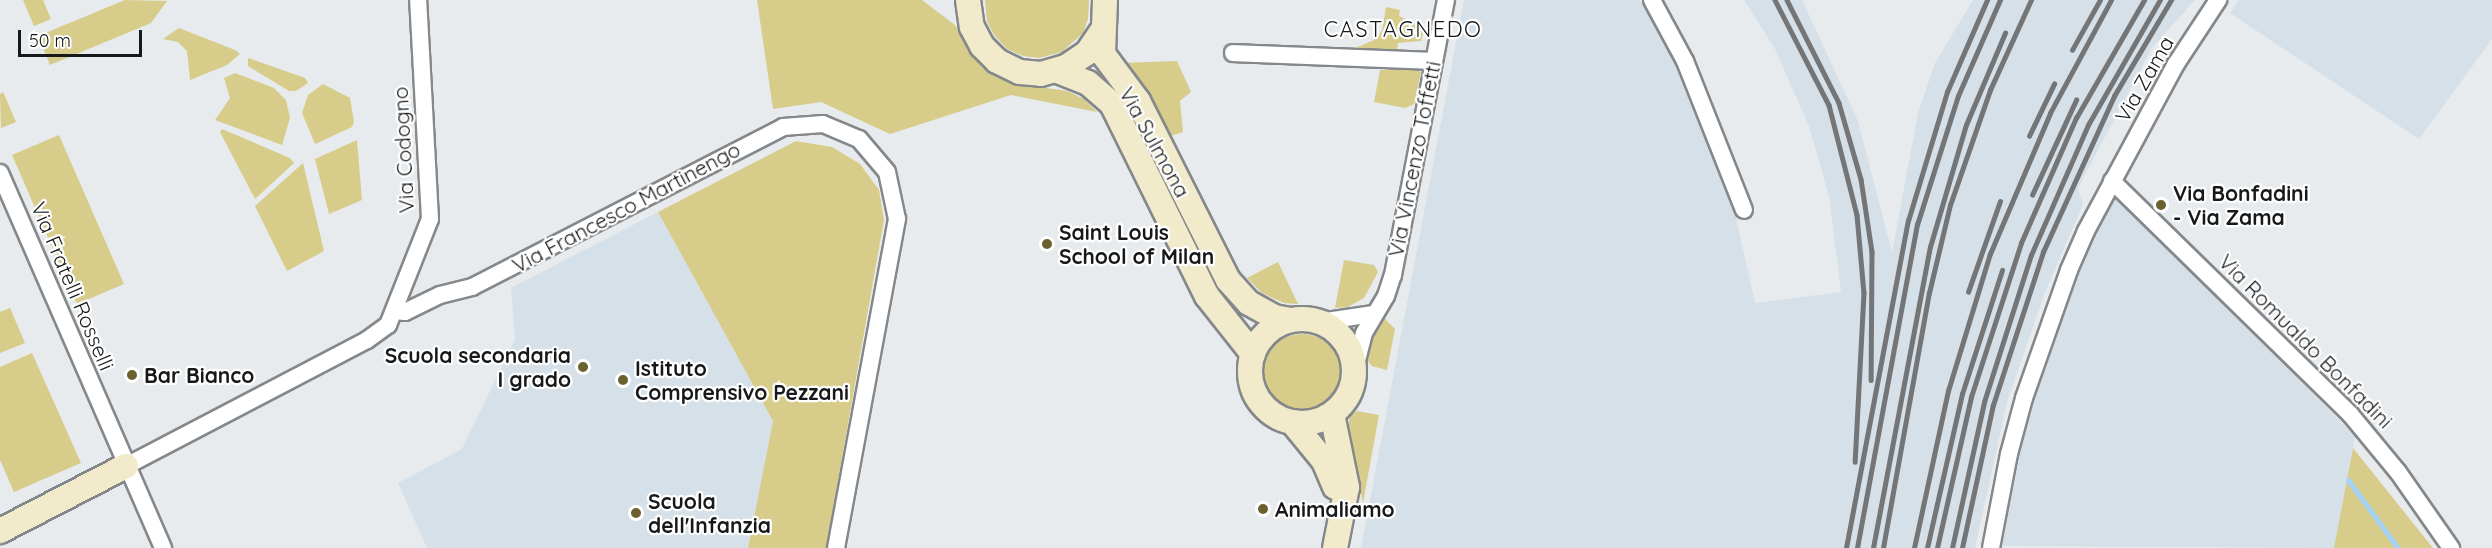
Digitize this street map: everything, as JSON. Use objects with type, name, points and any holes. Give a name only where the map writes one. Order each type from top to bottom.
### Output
[{"type":"street","name":"Via Codogno","points":[[391,318],[430,219],[418,0]]},
{"type":"street","name":"Via Sulmona","points":[[947,0],[969,8],[979,42],[1000,63],[1028,73],[1058,71],[1081,59],[1102,31]]},
{"type":"street","name":"Via Sulmona","points":[[1106,0],[1100,45],[1107,64],[1138,101],[1228,280],[1249,303],[1274,317],[1291,320]]},
{"type":"street","name":"Via Vincenzo Toffetti","points":[[1332,414],[1348,397],[1373,314],[1386,296],[1393,275],[1446,0]]},
{"type":"street","points":[[1652,0],[1685,61],[1744,210]]},
{"type":"street","name":"Via Zama","points":[[1991,548],[2009,454],[2024,398],[2069,270],[2112,181],[2176,64],[2218,0]]},
{"type":"street","points":[[1233,53],[1433,61]]},
{"type":"street","name":"Via Sulmona","points":[[1058,71],[1088,83],[1112,104],[1207,296],[1253,354]]},
{"type":"street","name":"Via Francesco Martinengo","points":[[0,531],[367,340],[391,318],[440,296],[472,287],[783,127],[823,124],[860,139],[887,172],[897,219],[836,548]]},
{"type":"street","name":"Via Fratelli Rosselli","points":[[0,173],[163,548]]},
{"type":"street","name":"Via Romualdo Bonfadini","points":[[2112,181],[2350,414],[2398,472],[2451,548]]},
{"type":"street","points":[[1335,548],[1347,487],[1332,414],[1315,422],[1292,423],[1272,414],[1257,397],[1250,375],[1253,354],[1266,334],[1291,320],[1320,322],[1373,314]]},
{"type":"street","points":[[1320,322],[1343,339],[1351,353],[1354,372]]},
{"type":"street","points":[[1292,423],[1331,474],[1340,523]]},
{"type":"shaded area","points":[[23,0],[43,0],[51,19],[34,26]]},
{"type":"shaded area","points":[[125,0],[167,1],[151,23],[50,65],[38,36]]},
{"type":"shaded area","points":[[757,0],[922,0],[955,25],[978,62],[992,73],[1011,83],[1067,91],[1084,99],[1097,112],[1011,95],[890,134],[821,102],[773,109]]},
{"type":"shaded area","points":[[985,0],[1089,0],[1088,19],[1083,33],[1062,52],[1039,58],[1023,56],[1007,49],[994,35],[987,21]]},
{"type":"shaded area","points":[[1464,0],[1640,0],[1669,45],[1734,209],[1755,303],[1841,292],[1829,196],[1809,126],[1775,49],[1744,0],[1802,0],[1858,121],[1892,253],[1918,113],[1935,63],[1973,0],[2195,0],[2152,48],[2078,188],[2083,204],[2044,295],[2007,402],[1975,548],[1361,548]]},
{"type":"shaded area","points":[[2239,0],[2492,0],[2492,39],[2419,139],[2230,13]]},
{"type":"shaded area","points":[[1386,7],[1400,10],[1399,16],[1416,24],[1423,33],[1421,41],[1398,43],[1397,49],[1353,49],[1374,40],[1382,31]]},
{"type":"shaded area","points":[[179,28],[240,54],[227,65],[190,80],[187,51],[178,42],[163,39]]},
{"type":"shaded area","points":[[248,58],[305,78],[308,83],[296,91],[289,91],[248,66]]},
{"type":"shaded area","points":[[1177,61],[1191,92],[1180,101],[1183,132],[1168,137],[1120,63]]},
{"type":"shaded area","points":[[1406,64],[1421,72],[1414,104],[1405,108],[1374,102],[1380,70],[1405,69]]},
{"type":"shaded area","points":[[235,73],[274,88],[286,100],[290,118],[282,145],[215,120],[230,98],[224,78]]},
{"type":"shaded area","points":[[323,84],[350,98],[354,122],[352,127],[315,144],[302,113],[308,95]]},
{"type":"shaded area","points":[[3,92],[16,122],[1,128],[0,94]]},
{"type":"shaded area","points":[[222,129],[290,158],[294,163],[255,199],[220,132]]},
{"type":"shaded area","points":[[59,135],[124,284],[77,304],[12,155]]},
{"type":"shaded area","points":[[357,140],[362,200],[329,214],[315,159]]},
{"type":"shaded area","points":[[796,141],[832,147],[860,164],[879,190],[884,220],[826,548],[748,548],[773,421],[658,212]]},
{"type":"shaded area","points":[[303,163],[324,251],[287,271],[255,206]]},
{"type":"shaded area","points":[[2113,194],[2355,436],[2334,548],[1998,546],[2015,456],[2031,399],[2073,274]]},
{"type":"shaded area","name":"Istituto Comprensivo Pezzani","points":[[658,212],[773,421],[748,548],[427,548],[398,483],[462,449],[515,339],[511,288]]},
{"type":"shaded area","points":[[1344,260],[1374,265],[1378,272],[1364,298],[1348,307],[1335,308]]},
{"type":"shaded area","points":[[1278,262],[1298,304],[1284,303],[1262,293],[1247,278]]},
{"type":"shaded area","points":[[10,308],[25,343],[0,353],[0,312]]},
{"type":"shaded area","points":[[1384,318],[1395,329],[1387,370],[1372,366],[1367,360],[1370,343]]},
{"type":"shaded area","points":[[1302,334],[1317,337],[1330,346],[1339,359],[1342,374],[1339,389],[1330,402],[1317,411],[1302,414],[1287,411],[1274,402],[1265,389],[1262,374],[1265,359],[1274,346],[1287,337]]},
{"type":"shaded area","points":[[32,353],[81,463],[14,492],[0,460],[0,367]]},
{"type":"shaded area","points":[[1357,411],[1379,415],[1363,503],[1347,431],[1350,416]]},
{"type":"shaded area","points":[[2353,448],[2433,548],[2334,548]]},
{"type":"waterway","points":[[2348,480],[2398,548]]},
{"type":"railway","points":[[1775,0],[1829,105],[1857,215],[1864,293],[1855,462]]},
{"type":"railway","points":[[1787,0],[1839,103],[1861,179],[1872,252],[1871,380]]},
{"type":"railway","points":[[1846,548],[1908,221],[1947,92],[1987,0]]},
{"type":"railway","points":[[1857,548],[1917,225],[1958,96],[2000,0]]},
{"type":"railway","points":[[1883,548],[1929,293],[1950,205],[1990,90],[2031,0]]},
{"type":"railway","points":[[2072,50],[2100,0]]},
{"type":"railway","points":[[1914,548],[1948,391],[1990,254],[2050,113],[2111,0]]},
{"type":"railway","points":[[1937,548],[1971,397],[2021,243],[2076,118],[2144,0]]},
{"type":"railway","points":[[1952,548],[1984,402],[2031,255],[2088,125],[2160,0]]},
{"type":"railway","points":[[1962,548],[1993,405],[2043,252],[2114,96],[2171,0]]},
{"type":"railway","points":[[1873,548],[1930,247],[1966,125],[2005,33]]},
{"type":"railway","points":[[2029,136],[2054,84]]},
{"type":"railway","points":[[2032,195],[2076,100]]},
{"type":"railway","points":[[1968,292],[2000,201]]},
{"type":"railway","points":[[1927,548],[1962,394],[2002,270]]},
{"type":"place","name":"Via Bonfadini - Via Zama","points":[[2161,205]]},
{"type":"place","name":"Saint Louis School of Milan","points":[[1047,244]]},
{"type":"place","name":"Scuola secondaria I grado","points":[[583,367]]},
{"type":"place","name":"Bar Bianco","points":[[132,375]]},
{"type":"place","name":"Istituto Comprensivo Pezzani","points":[[623,380]]},
{"type":"place","name":"Animaliamo","points":[[1263,509]]},
{"type":"place","name":"Scuola dell'Infanzia","points":[[636,513]]},
{"type":"district","name":"CASTAGNEDO","points":[[1403,30]]}]
